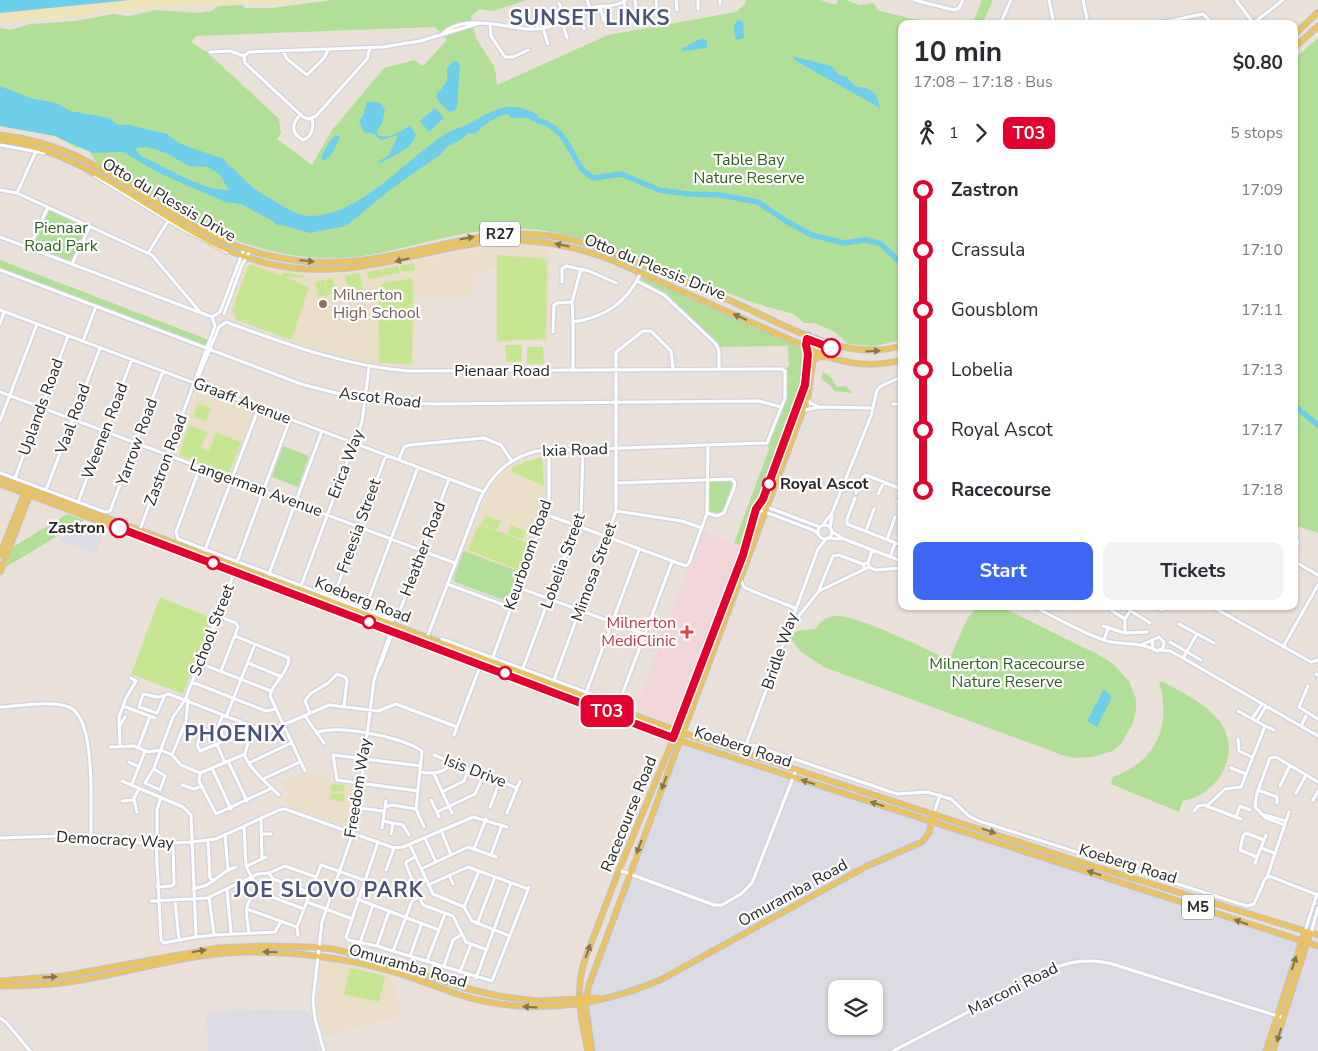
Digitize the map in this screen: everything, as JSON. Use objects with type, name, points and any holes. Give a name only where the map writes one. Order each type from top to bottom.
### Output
[{"type":"main road","points":[[1298,31],[1318,12]]},
{"type":"main road","points":[[1298,44],[1318,26]]},
{"type":"main road","name":"Otto du Plessis Drive","points":[[0,135],[37,142],[71,154],[198,229],[250,251],[297,260],[342,262],[380,257],[483,235],[511,233],[555,236],[602,248],[816,338],[860,351],[882,350],[898,347]]},
{"type":"main road","name":"Otto du Plessis Drive","points":[[0,140],[39,148],[75,161],[195,233],[248,258],[292,268],[346,269],[384,264],[476,244],[524,240],[582,250],[641,273],[806,345],[831,358],[860,365],[875,365],[898,361]]},
{"type":"main road","name":"Racecourse Road","points":[[588,1051],[578,1004],[584,962],[619,870],[676,731],[743,555],[758,507],[802,387],[808,335]]},
{"type":"main road","name":"Racecourse Road","points":[[592,1051],[585,1001],[629,874],[808,397],[816,338]]},
{"type":"main road","points":[[812,363],[818,357],[831,358]]},
{"type":"main road","name":"Koeberg Road","points":[[0,478],[28,492]]},
{"type":"main road","name":"Koeberg Road","points":[[0,484],[28,492],[236,566],[393,628],[676,731],[934,813],[1083,863],[1318,936]]},
{"type":"main road","points":[[0,555],[28,492]]},
{"type":"main road","points":[[0,572],[28,492]]},
{"type":"main road","name":"Koeberg Road","points":[[426,640],[481,664],[673,738],[1318,946]]},
{"type":"main road","name":"Omuramba Road","points":[[0,986],[74,981],[228,953],[270,952],[318,956],[390,970],[462,995],[495,1002],[537,1007],[578,1004],[637,990],[662,979],[867,866],[892,853],[918,845],[926,837],[934,813]]},
{"type":"main road","points":[[1266,1051],[1305,932]]},
{"type":"main road","points":[[1274,1051],[1310,933]]},
{"type":"main road","name":"Omuramba Road","points":[[0,981],[72,975],[218,948],[259,946],[319,947],[378,960],[461,987],[498,996],[536,1000],[578,998],[585,1001]]},
{"type":"street","points":[[587,0],[590,8]]},
{"type":"street","points":[[614,0],[615,5]]},
{"type":"street","points":[[636,0],[637,14]]},
{"type":"street","points":[[656,0],[657,12]]},
{"type":"street","points":[[676,0],[677,10]]},
{"type":"street","points":[[698,0],[698,9]]},
{"type":"street","points":[[914,0],[954,10],[959,8],[962,0]]},
{"type":"street","points":[[1002,20],[1011,0]]},
{"type":"street","points":[[1049,0],[1053,20]]},
{"type":"street","points":[[1083,0],[1087,20]]},
{"type":"street","points":[[1236,0],[1251,20]]},
{"type":"street","points":[[1257,20],[1282,0]]},
{"type":"street","points":[[244,56],[250,52],[370,48],[413,43],[480,23],[538,29],[563,21],[590,8],[615,5],[625,1],[626,17]]},
{"type":"street","points":[[558,3],[567,38]]},
{"type":"street","points":[[600,6],[604,21]]},
{"type":"street","points":[[534,10],[538,29]]},
{"type":"street","points":[[579,12],[584,29]]},
{"type":"street","points":[[1175,20],[1204,14],[1209,20]]},
{"type":"street","points":[[490,24],[491,36],[505,57],[513,57],[528,50]]},
{"type":"street","points":[[543,28],[548,44]]},
{"type":"street","points":[[244,56],[245,64],[307,119],[312,118],[366,59],[370,48]]},
{"type":"street","points":[[282,51],[287,59],[307,75],[324,58],[328,50]]},
{"type":"street","points":[[210,52],[230,51],[244,56]]},
{"type":"street","points":[[301,114],[294,122],[294,130],[295,135],[303,140],[307,138],[313,128],[312,118]]},
{"type":"street","points":[[0,145],[36,151],[78,166],[168,221],[227,252]]},
{"type":"street","points":[[17,193],[36,151]]},
{"type":"street","points":[[0,190],[17,193],[148,252],[156,258],[200,312]]},
{"type":"street","points":[[29,248],[48,207]]},
{"type":"street","points":[[148,252],[168,221]]},
{"type":"street","points":[[72,264],[90,226]]},
{"type":"street","points":[[0,237],[200,312],[212,317],[217,326],[226,322],[222,313],[244,249]]},
{"type":"street","points":[[235,278],[248,258],[250,251]]},
{"type":"street","points":[[562,282],[564,266],[581,269],[616,283]]},
{"type":"street","points":[[573,371],[572,302],[581,269]]},
{"type":"street","name":"Ascot Road","points":[[0,270],[301,384],[365,399],[415,404],[759,401],[781,407]]},
{"type":"street","points":[[573,322],[595,318],[614,309],[624,300],[641,273]]},
{"type":"street","points":[[637,281],[664,295],[716,344],[719,351],[719,369]]},
{"type":"street","points":[[185,307],[191,301]]},
{"type":"street","points":[[553,332],[554,305],[572,302]]},
{"type":"street","points":[[83,341],[96,306]]},
{"type":"street","name":"Graaff Avenue","points":[[0,310],[484,492]]},
{"type":"street","points":[[0,324],[4,312]]},
{"type":"street","points":[[212,317],[222,313]]},
{"type":"street","name":"Pienaar Road","points":[[226,322],[322,356],[369,367],[422,372],[782,368],[784,370]]},
{"type":"street","points":[[0,421],[37,324]]},
{"type":"street","name":"Zastron Road","points":[[139,533],[217,326]]},
{"type":"street","name":"Mimosa Street","points":[[554,680],[608,538],[616,511],[617,350],[643,331],[648,330],[654,333],[671,352],[673,369]]},
{"type":"street","name":"Uplands Road","points":[[14,478],[68,336]]},
{"type":"street","name":"Vaal Road","points":[[46,490],[100,348]]},
{"type":"street","name":"Weenen Road","points":[[78,502],[132,359]]},
{"type":"street","name":"Erica Way","points":[[301,586],[362,422],[369,367]]},
{"type":"street","name":"Ixia Road","points":[[426,640],[484,492],[493,477],[511,460],[530,453],[549,451],[768,443],[786,393],[784,370]]},
{"type":"street","name":"Yarrow Road","points":[[78,502],[109,512],[112,509],[163,371]]},
{"type":"street","points":[[830,530],[832,512],[879,388],[898,378]]},
{"type":"street","name":"Langerman Avenue","points":[[0,392],[42,406],[455,563]]},
{"type":"street","points":[[808,397],[812,405],[820,407],[873,408]]},
{"type":"street","points":[[892,404],[898,404]]},
{"type":"street","points":[[205,550],[259,407]]},
{"type":"street","points":[[803,411],[820,407]]},
{"type":"street","name":"School Street","points":[[172,755],[186,720],[187,695],[290,419]]},
{"type":"street","points":[[269,574],[322,431]]},
{"type":"street","points":[[399,459],[404,447],[409,444],[484,438],[501,444],[511,460]]},
{"type":"street","points":[[545,514],[672,562],[687,565],[707,513],[708,445]]},
{"type":"street","name":"Lobelia Street","points":[[523,668],[582,508],[583,450]]},
{"type":"street","name":"Keurboom Road","points":[[493,657],[545,514],[549,499],[549,451]]},
{"type":"street","name":"Freesia Street","points":[[333,598],[386,455]]},
{"type":"street","points":[[200,467],[176,537],[236,566],[269,574],[365,610],[390,538],[418,467]]},
{"type":"street","points":[[0,473],[78,502]]},
{"type":"street","points":[[856,493],[864,476],[898,488]]},
{"type":"street","points":[[617,483],[729,478],[735,483],[724,514],[718,516],[707,513]]},
{"type":"street","name":"Heather Road","points":[[365,610],[391,620],[396,619],[449,479]]},
{"type":"street","points":[[878,494],[884,482]]},
{"type":"street","points":[[855,498],[847,522],[849,525],[898,544]]},
{"type":"street","points":[[758,507],[813,530],[819,535],[844,540],[898,560]]},
{"type":"street","points":[[866,531],[874,509]]},
{"type":"street","points":[[766,510],[821,526],[844,540]]},
{"type":"street","points":[[616,511],[682,521],[702,528]]},
{"type":"street","points":[[821,526],[832,512]]},
{"type":"street","points":[[887,540],[895,517]]},
{"type":"street","name":"Bridle Way","points":[[743,753],[818,549],[821,526]]},
{"type":"street","name":"Bridle Way","points":[[818,549],[827,538],[830,530]]},
{"type":"street","points":[[890,557],[895,543]]},
{"type":"street","points":[[586,693],[640,550]]},
{"type":"street","points":[[869,567],[868,563],[872,550]]},
{"type":"street","points":[[819,591],[835,554],[875,570],[898,568]]},
{"type":"street","points":[[442,639],[613,703],[618,702],[672,562]]},
{"type":"street","points":[[798,617],[819,591],[828,585],[859,573],[868,563]]},
{"type":"street","points":[[1298,563],[1318,575]]},
{"type":"street","points":[[741,577],[742,584],[750,590],[795,608]]},
{"type":"street","points":[[822,583],[828,585]]},
{"type":"street","points":[[447,584],[510,607]]},
{"type":"street","points":[[1283,647],[1318,585]]},
{"type":"street","points":[[517,587],[644,634]]},
{"type":"street","points":[[734,594],[739,590],[750,590]]},
{"type":"street","points":[[1040,610],[1104,640],[1140,645],[1170,652],[1318,736]]},
{"type":"street","points":[[1218,610],[1311,662],[1318,660]]},
{"type":"street","points":[[1112,611],[1125,619]]},
{"type":"street","points":[[1125,633],[1125,619],[1131,611],[1150,623]]},
{"type":"street","points":[[218,616],[237,624],[235,636],[221,671]]},
{"type":"street","points":[[1179,624],[1214,643]]},
{"type":"street","points":[[1104,626],[1125,633],[1147,632]]},
{"type":"street","name":"Freedom Way","points":[[324,1051],[315,1019],[313,1000],[325,910],[353,834],[370,710],[378,668],[393,628]]},
{"type":"street","points":[[1104,640],[1109,628]]},
{"type":"street","points":[[1183,658],[1197,634]]},
{"type":"street","points":[[235,636],[288,656],[290,660],[282,677],[271,692]]},
{"type":"street","points":[[1140,645],[1157,637],[1164,642],[1170,652]]},
{"type":"street","points":[[1152,640],[1153,649]]},
{"type":"street","points":[[1159,650],[1163,648],[1164,642]]},
{"type":"street","points":[[1170,642],[1202,660]]},
{"type":"street","points":[[215,734],[242,680],[255,644]]},
{"type":"street","points":[[199,663],[271,692]]},
{"type":"street","points":[[248,663],[282,677]]},
{"type":"street","points":[[454,735],[481,664]]},
{"type":"street","points":[[310,713],[305,701],[308,696],[328,683],[336,674],[347,679],[344,706]]},
{"type":"street","points":[[120,746],[119,717],[136,681],[131,678]]},
{"type":"street","points":[[192,682],[266,711],[276,709]]},
{"type":"street","points":[[1308,686],[1299,707],[1318,719]]},
{"type":"street","points":[[271,692],[276,709],[305,771]]},
{"type":"street","points":[[165,695],[157,713],[139,707],[143,694],[157,697],[165,695],[170,694],[267,732],[329,705],[381,710],[396,704],[457,727]]},
{"type":"street","name":"School Street","points":[[154,769],[164,776],[160,790],[146,784],[154,769],[174,717],[186,700]]},
{"type":"street","points":[[1252,719],[1264,705]]},
{"type":"street","points":[[1257,721],[1264,705]]},
{"type":"street","points":[[0,707],[64,706],[80,715],[86,730],[89,750],[91,836]]},
{"type":"street","points":[[123,706],[155,718]]},
{"type":"street","points":[[1238,711],[1274,730]]},
{"type":"street","points":[[138,748],[150,716]]},
{"type":"street","points":[[305,716],[324,743]]},
{"type":"street","points":[[1301,726],[1306,716]]},
{"type":"street","points":[[119,727],[125,717]]},
{"type":"street","points":[[1208,806],[1226,789],[1240,788],[1265,726]]},
{"type":"street","points":[[203,728],[215,734],[231,739],[204,751],[198,750],[197,745],[203,728]]},
{"type":"street","points":[[254,728],[245,754],[249,763],[278,795]]},
{"type":"street","points":[[316,733],[330,730],[387,737],[422,751],[416,809],[424,827]]},
{"type":"street","points":[[1238,739],[1239,751],[1252,757]]},
{"type":"street","points":[[249,763],[292,743]]},
{"type":"street","points":[[217,744],[247,801]]},
{"type":"street","points":[[753,745],[897,794],[928,792],[940,795],[955,801],[969,816],[979,821],[1247,906],[1254,904],[1267,877],[1289,812]]},
{"type":"street","points":[[110,747],[138,748],[145,751],[161,750],[172,755],[181,765],[200,773],[245,754]]},
{"type":"street","points":[[132,784],[145,751]]},
{"type":"street","points":[[418,792],[337,780],[333,755],[421,766]]},
{"type":"street","name":"Isis Drive","points":[[434,755],[517,788]]},
{"type":"street","points":[[1285,823],[1261,814],[1255,807],[1258,790],[1272,757],[1290,765],[1318,782]]},
{"type":"street","points":[[129,762],[139,766]]},
{"type":"street","points":[[263,779],[300,762]]},
{"type":"street","points":[[420,772],[434,774],[448,768],[451,763]]},
{"type":"street","points":[[1280,786],[1290,765]]},
{"type":"street","points":[[212,768],[231,809]]},
{"type":"street","points":[[1231,768],[1246,774]]},
{"type":"street","points":[[442,792],[464,781],[468,769]]},
{"type":"street","points":[[619,870],[714,905],[722,904],[741,894],[756,876],[796,770]]},
{"type":"street","points":[[200,773],[199,779],[214,813],[219,814],[239,806],[272,788]]},
{"type":"street","points":[[434,774],[452,813]]},
{"type":"street","points":[[437,812],[477,793],[484,775]]},
{"type":"street","points":[[1296,793],[1306,775]]},
{"type":"street","points":[[122,781],[161,797],[189,812],[196,937]]},
{"type":"street","points":[[490,808],[500,781]]},
{"type":"street","points":[[507,813],[520,781]]},
{"type":"street","points":[[182,785],[194,789],[202,786]]},
{"type":"street","points":[[137,812],[134,799],[139,789]]},
{"type":"street","points":[[1258,790],[1277,797],[1278,803]]},
{"type":"street","points":[[1313,800],[1318,791]]},
{"type":"street","points":[[934,813],[940,795]]},
{"type":"street","points":[[157,836],[157,810],[161,797]]},
{"type":"street","points":[[122,801],[134,799]]},
{"type":"street","points":[[431,800],[439,816]]},
{"type":"street","points":[[386,801],[386,807]]},
{"type":"street","points":[[382,828],[383,811],[386,807],[392,805],[416,809]]},
{"type":"street","points":[[1194,811],[1201,805],[1208,806],[1241,819]]},
{"type":"street","points":[[1236,817],[1240,806],[1250,810]]},
{"type":"street","points":[[358,808],[383,811]]},
{"type":"street","name":"Democracy Way","points":[[0,838],[91,836],[156,843],[208,841],[280,810],[289,810],[394,848]]},
{"type":"street","points":[[386,870],[394,848],[410,845],[473,817],[486,819],[507,827]]},
{"type":"street","points":[[246,866],[264,858],[261,818]]},
{"type":"street","points":[[474,849],[486,819]]},
{"type":"street","points":[[383,821],[402,825],[409,835]]},
{"type":"street","points":[[391,834],[393,823]]},
{"type":"street","points":[[244,825],[246,866],[258,892],[304,909]]},
{"type":"street","points":[[491,855],[502,825]]},
{"type":"street","points":[[441,830],[452,855]]},
{"type":"street","points":[[1257,857],[1240,850],[1243,836],[1246,833],[1264,840]]},
{"type":"street","points":[[225,834],[228,870]]},
{"type":"street","points":[[262,834],[271,834]]},
{"type":"street","points":[[1255,863],[1266,834]]},
{"type":"street","points":[[425,838],[436,862]]},
{"type":"street","points":[[208,841],[210,878],[214,881]]},
{"type":"street","points":[[378,842],[350,918],[346,937],[348,940],[377,946],[490,982],[493,980],[528,888],[466,867],[428,885]]},
{"type":"street","points":[[156,843],[157,901],[162,942],[231,933],[275,932],[281,921]]},
{"type":"street","points":[[157,887],[174,884],[173,843]]},
{"type":"street","points":[[410,845],[434,896],[464,907]]},
{"type":"street","points":[[420,869],[468,847],[496,857]]},
{"type":"street","points":[[1261,848],[1274,853]]},
{"type":"street","points":[[415,857],[406,862],[406,865],[425,906],[454,918],[464,940],[487,950]]},
{"type":"street","points":[[298,935],[297,927],[321,865],[364,880]]},
{"type":"street","points":[[151,901],[210,898],[251,877],[287,866],[316,877]]},
{"type":"street","points":[[193,889],[214,881],[228,870],[236,867]]},
{"type":"street","points":[[479,871],[464,907],[469,920],[510,936]]},
{"type":"street","points":[[269,873],[272,879],[310,893]]},
{"type":"street","points":[[449,876],[453,884]]},
{"type":"street","points":[[1267,877],[1271,876],[1318,894],[1305,932]]},
{"type":"street","points":[[477,924],[495,877]]},
{"type":"street","points":[[476,978],[511,883]]},
{"type":"street","points":[[226,890],[231,933]]},
{"type":"street","points":[[249,933],[247,909],[250,898],[258,892]]},
{"type":"street","points":[[393,951],[412,901],[420,897]]},
{"type":"street","points":[[210,898],[214,935]]},
{"type":"street","points":[[357,899],[439,930]]},
{"type":"street","points":[[175,900],[179,940]]},
{"type":"street","points":[[307,902],[350,918]]},
{"type":"street","points":[[360,943],[373,905]]},
{"type":"street","points":[[1310,933],[1318,908]]},
{"type":"street","points":[[247,909],[297,927]]},
{"type":"street","points":[[377,946],[389,911]]},
{"type":"street","points":[[427,961],[445,914]]},
{"type":"street","points":[[410,956],[422,923]]},
{"type":"street","points":[[444,966],[454,938],[462,934]]},
{"type":"street","points":[[460,972],[471,944]]},
{"type":"street","name":"Marconi Road","points":[[893,1051],[1051,969],[1065,963],[1086,960],[1109,963],[1284,1018]]},
{"type":"street","points":[[0,1018],[4,1019],[30,1051]]},
{"type":"shaded area","name":"Milnerton High School","points":[[529,245],[550,247],[549,341],[495,343],[495,269],[473,273],[473,297],[415,297],[415,366],[371,363],[368,360],[365,362],[325,353],[235,321],[229,311],[246,266],[252,263],[303,273],[335,274],[367,271],[495,246]]},
{"type":"shaded area","points":[[197,390],[256,410],[231,476],[175,455]]},
{"type":"shaded area","points":[[543,456],[546,458],[547,499],[520,572],[464,551],[490,489],[500,475],[509,467],[523,460]]},
{"type":"shaded area","points":[[88,522],[106,529],[96,554],[59,540]]},
{"type":"shaded area","name":"Milnerton MediClinic","points":[[704,532],[742,546],[677,722],[674,724],[636,709],[687,571],[691,567]]},
{"type":"shaded area","points":[[686,745],[1318,949],[1318,1051],[595,1051],[587,1005],[590,989],[681,748]]},
{"type":"shaded area","points":[[305,771],[330,778],[330,782],[356,785],[351,825],[347,827],[285,804],[283,799],[289,795],[280,783]]},
{"type":"shaded area","points":[[326,960],[390,975],[402,1015],[325,1037],[318,1015],[318,990],[321,963]]},
{"type":"shaded area","points":[[304,1010],[310,1014],[319,1051],[208,1051],[207,1014],[216,1011]]},
{"type":"green space","name":"Table Bay Nature Reserve","points":[[333,0],[527,0],[493,11],[479,9],[471,16],[476,38],[495,68],[497,85],[608,35],[736,12],[746,3],[746,0],[820,0],[836,5],[838,0],[846,0],[859,5],[874,3],[877,10],[916,20],[898,20],[898,341],[875,346],[848,344],[835,332],[814,323],[804,323],[794,314],[730,294],[604,245],[572,236],[539,230],[498,229],[457,235],[376,254],[336,258],[298,256],[262,249],[228,237],[162,204],[97,163],[90,152],[85,149],[75,147],[55,136],[0,126],[0,28],[11,30],[30,24],[76,21],[113,14],[129,16],[156,10],[198,13],[211,11],[218,6],[243,5],[245,8],[272,8]],"holes":[[[435,27],[447,40],[423,66],[414,60],[384,68],[332,130],[312,165],[277,139],[281,133],[279,119],[208,53],[191,42],[196,36]]]},
{"type":"green space","points":[[982,0],[993,0],[984,20],[974,20]]},
{"type":"green space","points":[[1318,38],[1318,533],[1298,525],[1298,56]]},
{"type":"green space","name":"Pienaar Road Park","points":[[49,210],[87,228],[72,263],[33,248]]},
{"type":"green space","points":[[497,255],[547,259],[546,339],[497,341]]},
{"type":"green space","points":[[0,260],[209,340],[206,348],[0,270]]},
{"type":"green space","points":[[414,263],[415,270],[401,272],[400,266]]},
{"type":"green space","points":[[252,265],[282,276],[283,273],[304,275],[304,278],[285,277],[309,287],[291,340],[237,320],[232,311],[248,267]]},
{"type":"green space","points":[[398,266],[400,273],[385,276],[383,269]]},
{"type":"green space","points":[[382,269],[384,276],[368,279],[367,272]]},
{"type":"green space","points":[[360,273],[365,297],[350,300],[345,276]]},
{"type":"green space","points":[[641,273],[806,345],[802,387],[743,555],[742,546],[734,543],[769,449],[767,443],[784,402],[784,370],[789,366],[788,346],[718,347],[664,295],[637,281]]},
{"type":"green space","points":[[333,278],[336,293],[328,295],[325,280]]},
{"type":"green space","points":[[413,278],[412,364],[379,363],[378,289],[383,283]]},
{"type":"green space","points":[[324,280],[328,295],[318,297],[315,282]]},
{"type":"green space","points":[[506,345],[522,345],[522,362],[506,362]]},
{"type":"green space","points":[[527,347],[543,347],[544,364],[527,364]]},
{"type":"green space","points":[[823,372],[831,377],[837,387],[846,386],[853,393],[835,391],[821,378]]},
{"type":"green space","points":[[198,403],[211,408],[206,421],[193,417]]},
{"type":"green space","points":[[189,425],[207,432],[201,448],[209,451],[216,433],[241,442],[229,473],[179,455]]},
{"type":"green space","points":[[283,446],[309,456],[298,487],[272,477]]},
{"type":"green space","points":[[542,457],[544,486],[512,472],[511,469],[524,462]]},
{"type":"green space","points":[[731,481],[733,484],[724,512],[718,515],[709,511],[710,482]]},
{"type":"green space","points":[[67,514],[84,520],[6,567],[13,547]]},
{"type":"green space","points":[[485,516],[501,521],[497,530],[482,524]]},
{"type":"green space","points":[[479,524],[528,543],[518,570],[468,550]]},
{"type":"green space","points":[[511,525],[526,531],[523,539],[508,534]]},
{"type":"green space","points":[[464,551],[520,572],[509,600],[506,601],[455,582],[453,579]]},
{"type":"green space","points":[[160,597],[212,618],[183,694],[131,674]]},
{"type":"green space","name":"Milnerton Racecourse Nature Reserve","points":[[975,610],[1007,610],[1112,663],[1129,681],[1136,699],[1133,723],[1121,744],[1113,751],[1093,757],[1074,758],[1062,755],[824,667],[801,652],[790,638],[797,631],[816,629],[828,617],[844,617],[891,633],[949,660],[967,619]]},
{"type":"green space","points":[[1162,681],[1199,702],[1212,712],[1225,730],[1228,743],[1228,756],[1218,780],[1196,797],[1183,801],[1179,812],[1111,784],[1113,777],[1141,761],[1157,740],[1162,727],[1163,698],[1159,682]]},
{"type":"green space","points":[[331,784],[345,785],[344,792],[331,791]]},
{"type":"green space","points":[[331,793],[344,794],[344,802],[330,800]]},
{"type":"green space","points":[[350,968],[385,976],[379,1002],[344,994]]},
{"type":"sand","points":[[51,0],[316,0],[269,4],[247,3],[149,8],[61,18],[0,22],[0,3]]},
{"type":"water","points":[[0,0],[130,0],[0,13]]},
{"type":"water","points":[[737,20],[743,22],[744,38],[738,40],[735,38],[734,26]]},
{"type":"water","points":[[702,38],[707,41],[707,48],[684,51],[681,49]]},
{"type":"water","points":[[792,56],[831,66],[839,75],[847,77],[855,86],[872,91],[879,102],[880,108],[796,61]]},
{"type":"water","points":[[453,61],[457,61],[460,64],[457,107],[456,110],[450,112],[440,103],[436,96],[447,81],[447,68]]},
{"type":"water","points":[[0,86],[30,98],[56,103],[70,111],[109,118],[118,125],[129,125],[168,134],[186,146],[224,159],[228,165],[255,189],[289,210],[302,215],[321,215],[340,210],[359,200],[444,135],[494,111],[502,108],[518,107],[538,115],[537,120],[532,122],[528,118],[512,118],[507,114],[494,119],[475,134],[469,133],[447,147],[440,155],[395,186],[346,226],[309,233],[283,225],[278,226],[273,221],[241,204],[225,202],[159,173],[123,152],[93,153],[55,136],[0,126]],"holes":[[[147,147],[166,153],[189,166],[209,167],[220,175],[229,190],[218,189],[184,178],[141,156],[136,150],[137,148]]]},
{"type":"water","points":[[367,102],[379,102],[385,110],[382,124],[377,130],[377,135],[390,136],[399,133],[410,125],[416,135],[409,147],[381,163],[378,162],[389,155],[398,135],[381,140],[374,134],[364,132],[359,121],[363,116]]},
{"type":"water","points":[[435,108],[444,118],[429,132],[420,121]]},
{"type":"water","points":[[336,135],[340,137],[335,148],[329,157],[323,161],[321,158],[324,151]]},
{"type":"water","points":[[1104,689],[1112,697],[1097,727],[1087,721]]},
{"type":"waterway","points":[[537,120],[550,125],[559,132],[580,166],[594,178],[621,174],[659,190],[688,194],[721,195],[758,202],[786,221],[812,235],[844,243],[866,240],[881,244],[898,260]]},
{"type":"waterway","points":[[1298,409],[1318,425]]},
{"type":"bus line","name":"T03","points":[[119,528],[673,738],[743,555],[756,509],[763,499],[803,392],[808,354],[807,339],[831,348]]},
{"type":"place","name":"Milnerton High School","points":[[323,304]]},
{"type":"place","name":"Royal Ascot","points":[[769,484]]},
{"type":"place","name":"Zastron","points":[[119,528]]},
{"type":"place","name":"Milnerton MediClinic","points":[[687,632]]},
{"type":"district","name":"SUNSET LINKS","points":[[590,18]]},
{"type":"district","name":"PHOENIX","points":[[235,734]]},
{"type":"district","name":"JOE SLOVO PARK","points":[[329,890]]}]
